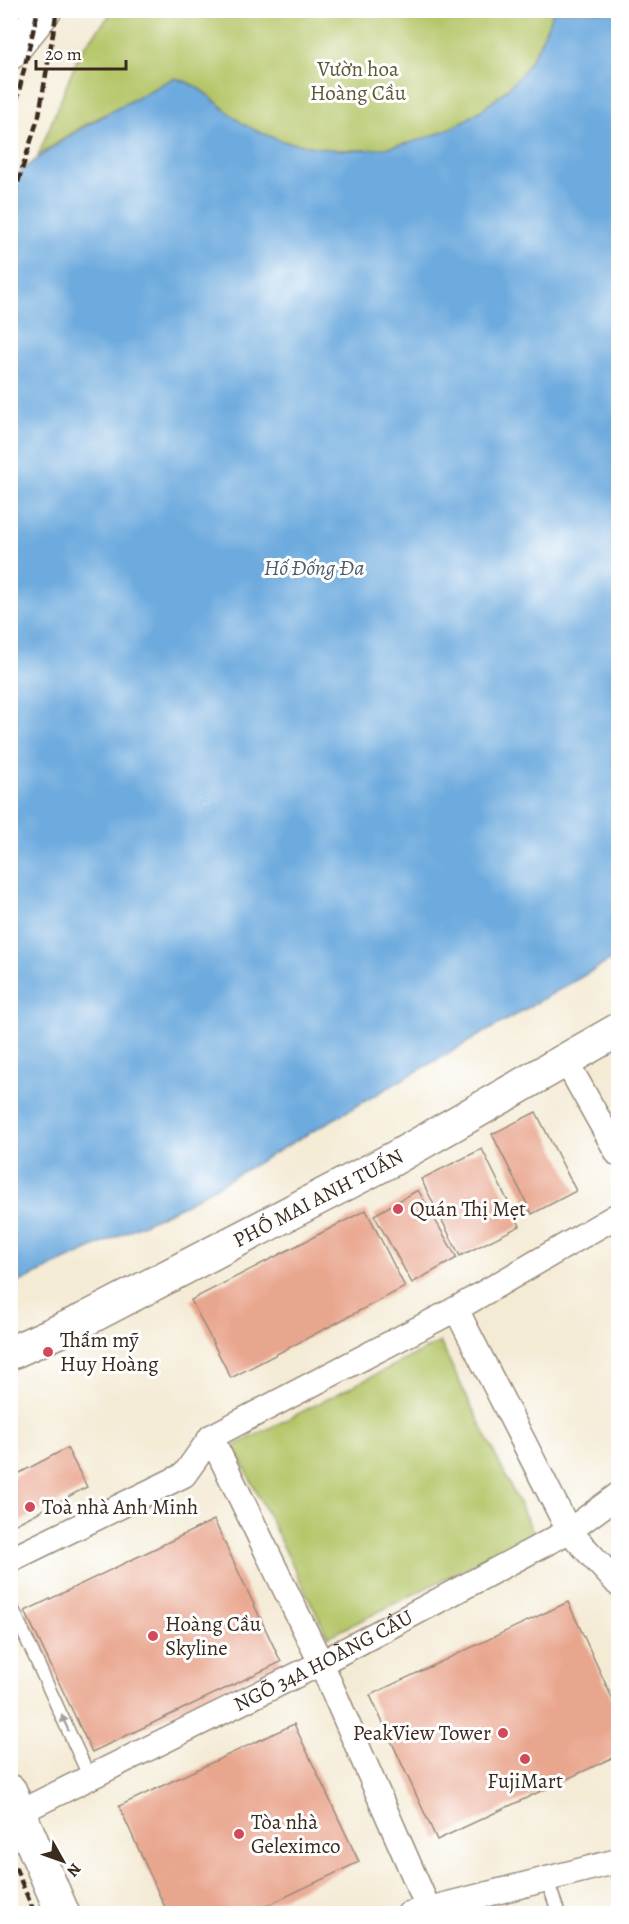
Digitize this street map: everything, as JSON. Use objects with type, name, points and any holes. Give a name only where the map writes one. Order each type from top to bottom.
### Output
[{"type":"street","points":[[10,53],[45,10]]},
{"type":"street","name":"PHỐ MAI ANH TUẤN","points":[[10,1353],[84,1320],[393,1159],[618,1030]]},
{"type":"street","points":[[566,1061],[618,1154]]},
{"type":"street","points":[[10,1560],[184,1475],[211,1437],[456,1309],[618,1215]]},
{"type":"street","points":[[456,1309],[569,1531],[618,1584]]},
{"type":"street","points":[[211,1437],[321,1663],[418,1911],[618,1861]]},
{"type":"street","name":"NGÕ 34A HOÀNG CẦU","points":[[15,1801],[89,1776],[321,1663],[569,1531],[618,1495]]},
{"type":"street","points":[[15,1801],[63,1914]]},
{"type":"lane","points":[[10,1603],[89,1776]]},
{"type":"lane","points":[[547,1880],[559,1914]]},
{"type":"green space","name":"Vườn hoa Hoàng Cầu","points":[[113,11],[553,11],[529,64],[517,79],[496,99],[473,115],[448,129],[422,139],[367,150],[338,150],[283,141],[246,126],[193,85],[174,78],[81,127],[38,156],[80,52]]},
{"type":"green space","points":[[440,1342],[534,1534],[328,1637],[234,1446]]},
{"type":"water","name":"Hố Đống Đa","points":[[553,11],[618,11],[618,956],[184,1205],[11,1286],[11,180],[69,137],[174,78],[202,91],[246,126],[283,141],[338,150],[367,150],[422,139],[448,129],[473,115],[496,99],[517,79],[529,64]]},
{"type":"building","points":[[536,1112],[576,1191],[532,1214],[492,1134]]},
{"type":"building","points":[[482,1149],[520,1226],[460,1256],[421,1179]]},
{"type":"building","points":[[418,1190],[457,1258],[412,1283],[374,1215]]},
{"type":"building","points":[[366,1210],[405,1287],[231,1378],[191,1300]]},
{"type":"building","name":"Toà nhà Anh Minh","points":[[67,1448],[87,1487],[10,1527],[10,1478]]},
{"type":"building","name":"Hoàng Cầu Skyline","points":[[214,1520],[281,1662],[92,1752],[25,1611]]},
{"type":"building","name":"PeakView Tower","points":[[568,1602],[618,1711],[618,1755],[437,1840],[370,1695]]},
{"type":"building","name":"Tòa nhà Geleximco","points":[[294,1724],[359,1862],[249,1914],[168,1914],[119,1806]]},
{"type":"railway","points":[[10,129],[38,10]]},
{"type":"railway","points":[[10,208],[39,115],[57,10]]},
{"type":"railway","points":[[10,1855],[35,1914]]},
{"type":"railway","points":[[10,1899],[17,1914]]},
{"type":"place","name":"Quán Thị Mẹt","points":[[398,1209]]},
{"type":"place","name":"Thẩm mỹ Huy Hoàng","points":[[48,1352]]},
{"type":"place","name":"Toà nhà Anh Minh","points":[[30,1507]]},
{"type":"place","name":"Hoàng Cầu Skyline","points":[[153,1636]]},
{"type":"place","name":"PeakView Tower","points":[[503,1733]]},
{"type":"place","name":"FujiMart","points":[[525,1759]]},
{"type":"place","name":"Tòa nhà Geleximco","points":[[239,1834]]}]
